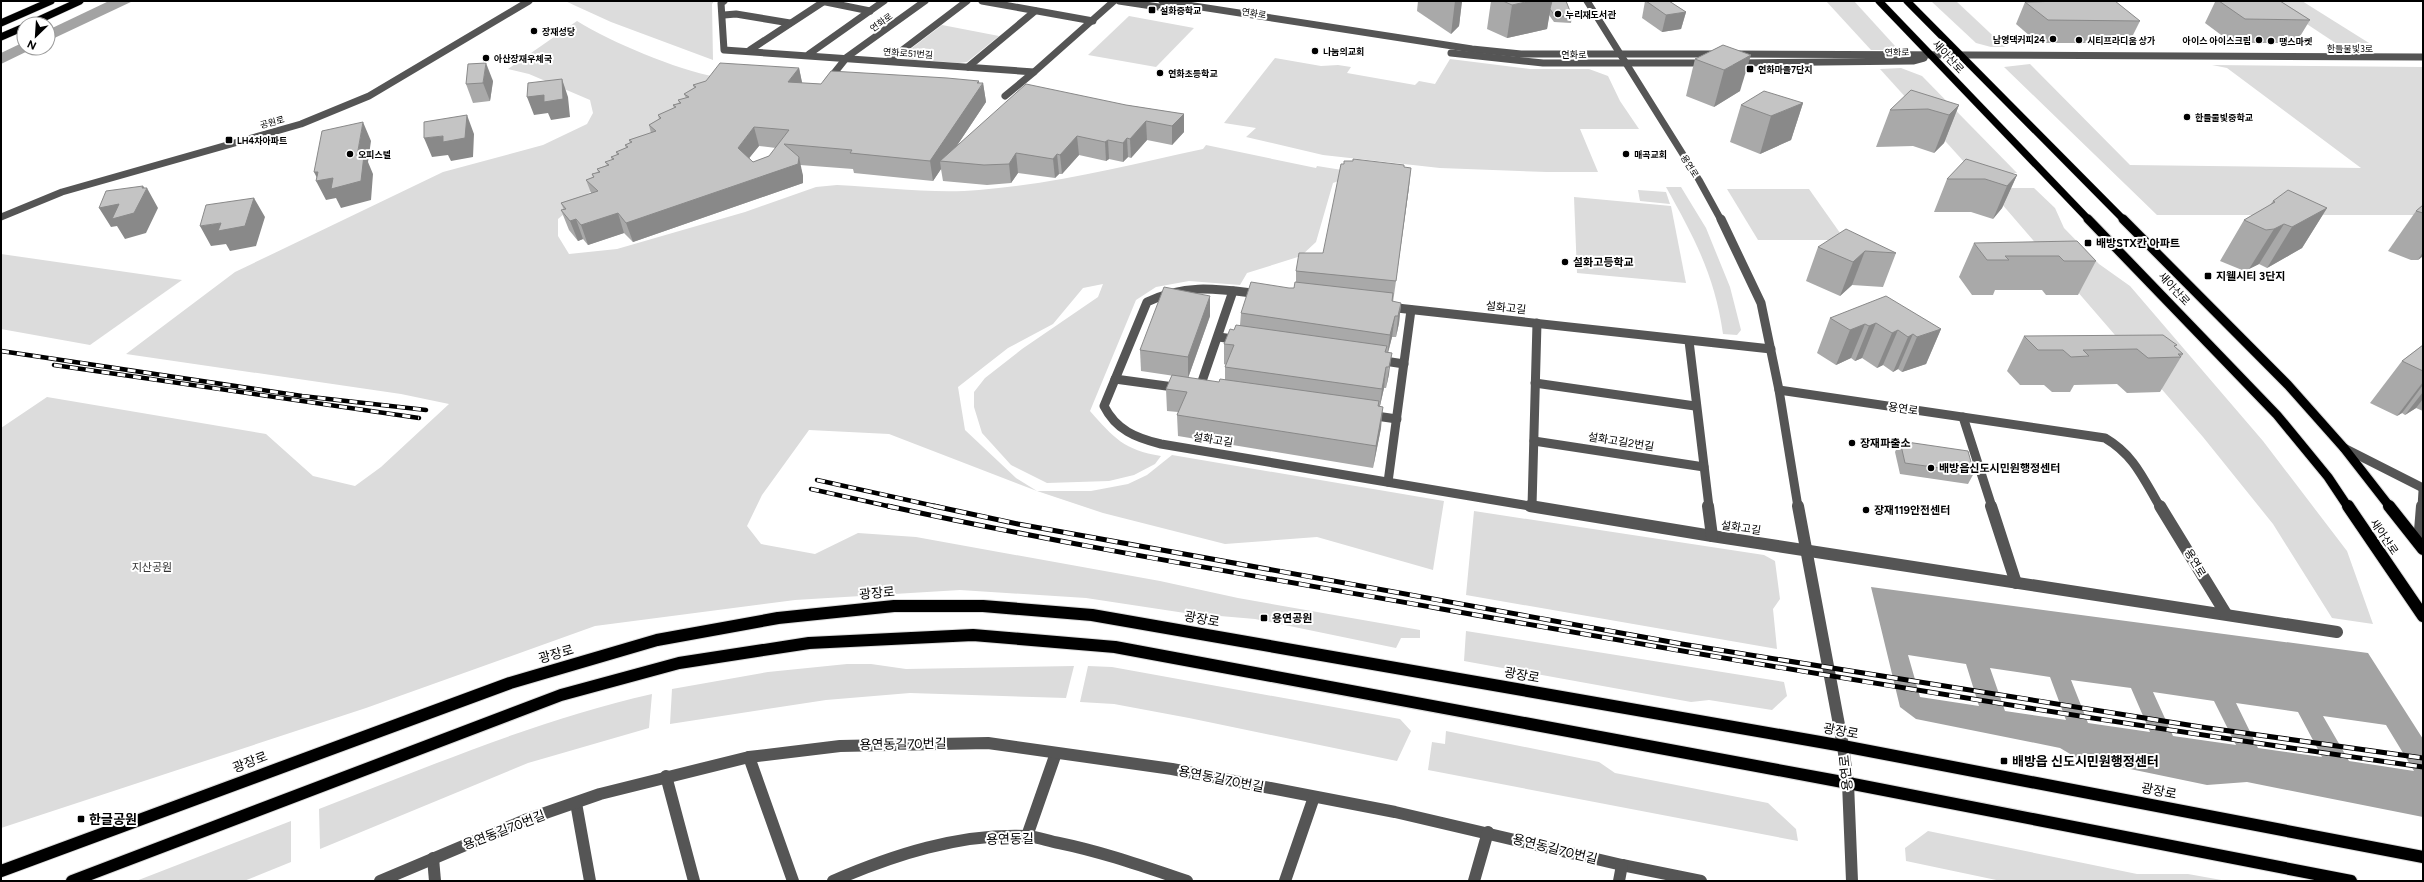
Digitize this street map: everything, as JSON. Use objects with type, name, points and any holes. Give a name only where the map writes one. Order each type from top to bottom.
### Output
[{"type":"main road","points":[[1,23],[51,1]]},
{"type":"main road","points":[[47,16],[80,1]]},
{"type":"main road","name":"새아산로","points":[[1879,1],[2136,266],[2277,415],[2328,477],[2423,616]]},
{"type":"main road","name":"새아산로","points":[[1907,1],[1965,56],[2288,385],[2344,448],[2421,546]]},
{"type":"main road","points":[[1,37],[16,30]]},
{"type":"main road","name":"광장로","points":[[1,872],[510,683],[657,640],[778,618],[894,606],[983,606],[1092,615],[1843,746],[2423,857]]},
{"type":"main road","points":[[72,881],[561,695],[679,663],[809,643],[974,635],[1115,647],[1848,782],[2351,881]]},
{"type":"street","name":"공원로","points":[[1,217],[62,192],[301,124],[369,96],[529,1]]},
{"type":"street","name":"연화로51번길","points":[[724,1],[721,3],[724,15],[724,50],[750,50],[809,54],[1034,72]]},
{"type":"street","points":[[750,50],[822,1],[870,11]]},
{"type":"street","points":[[809,54],[884,1]]},
{"type":"street","name":"연화로","points":[[824,87],[847,57],[925,1]]},
{"type":"street","points":[[888,61],[967,1]]},
{"type":"street","points":[[982,1],[1093,21]]},
{"type":"street","points":[[1005,96],[1093,21],[1114,1]]},
{"type":"street","name":"연화로","points":[[1119,1],[1468,56],[1543,63],[1715,63]]},
{"type":"street","name":"연화로","points":[[1162,1],[1472,49],[1521,54],[1906,54],[1931,56]]},
{"type":"street","name":"용연로","points":[[1587,1],[1628,63],[1721,219],[1761,303],[1779,390],[1805,548],[1843,746],[1848,782],[1852,881]]},
{"type":"street","points":[[968,67],[1035,11]]},
{"type":"street","points":[[724,15],[736,14],[790,23]]},
{"type":"street","name":"연화로","points":[[1730,63],[1913,61],[1931,56]]},
{"type":"street","name":"한들물빛3로","points":[[1931,56],[2423,57]]},
{"type":"street","name":"설화고길","points":[[1267,294],[1204,287],[1178,289],[1147,302],[1104,406],[1109,419],[1126,432],[1140,439],[1712,536],[1805,548]]},
{"type":"street","points":[[1116,379],[1203,391],[1233,291]]},
{"type":"street","name":"설화고길","points":[[1381,306],[1771,349]]},
{"type":"street","points":[[1388,482],[1412,310]]},
{"type":"street","name":"설화고길","points":[[1532,506],[1537,324]]},
{"type":"street","points":[[1219,337],[1250,342]]},
{"type":"street","points":[[1689,341],[1695,406],[1712,536]]},
{"type":"street","points":[[1365,358],[1404,364]]},
{"type":"street","points":[[1535,383],[1695,406]]},
{"type":"street","name":"용연로","points":[[1779,390],[2105,438],[2122,448],[2132,460],[2226,614]]},
{"type":"street","points":[[1357,413],[1396,419]]},
{"type":"street","points":[[1964,417],[2016,583]]},
{"type":"street","name":"설화고길2번길","points":[[1534,441],[1704,467]]},
{"type":"street","points":[[2344,448],[2423,489],[2421,546]]},
{"type":"street","points":[[1805,548],[2016,583],[2337,632]]},
{"type":"street","name":"용연동길70번길","points":[[380,881],[525,820],[600,794],[666,776],[749,758],[840,746],[924,743],[988,743],[1172,769],[1395,812],[1488,832],[1622,865],[1702,881]]},
{"type":"street","points":[[1027,836],[1056,753]]},
{"type":"street","points":[[749,758],[793,881]]},
{"type":"street","points":[[666,776],[694,881]]},
{"type":"street","points":[[1285,881],[1314,797]]},
{"type":"street","points":[[576,803],[590,881]]},
{"type":"street","points":[[1474,881],[1488,832]]},
{"type":"street","name":"용연동길","points":[[833,881],[859,868],[918,849],[973,840],[1027,836],[1095,850],[1187,881]]},
{"type":"street","points":[[433,858],[435,881]]},
{"type":"street","points":[[1619,881],[1622,865]]},
{"type":"green space","points":[[565,1],[714,1],[712,4],[713,60],[611,22]]},
{"type":"green space","points":[[1826,1],[1854,1],[1895,46],[1891,50],[1871,50]]},
{"type":"green space","points":[[1931,1],[1956,1],[2005,47],[1991,47],[1976,43]]},
{"type":"green space","points":[[2272,1],[2302,1],[2369,43],[2337,44]]},
{"type":"green space","points":[[1129,16],[1194,28],[1156,67],[1088,55]]},
{"type":"green space","name":"지산공원","points":[[577,21],[608,38],[663,62],[716,77],[596,187],[558,219],[558,236],[569,254],[617,249],[745,212],[816,187],[837,185],[908,190],[962,191],[1007,187],[1064,179],[1203,149],[1206,145],[1316,168],[1317,166],[1361,173],[1333,183],[1316,242],[1301,256],[1247,273],[1240,285],[1189,281],[1156,287],[1136,300],[1090,411],[1113,436],[1138,450],[1161,456],[1155,464],[1134,475],[1109,481],[1047,483],[1011,465],[982,433],[974,407],[974,392],[985,378],[1022,349],[1098,297],[1103,284],[1083,288],[1053,324],[1008,348],[958,387],[965,430],[1016,478],[1037,491],[889,434],[809,430],[762,495],[747,526],[761,544],[815,554],[858,533],[916,537],[1160,581],[1238,598],[1420,630],[1420,638],[1401,638],[1396,648],[1255,619],[1185,613],[1086,598],[960,590],[795,600],[595,626],[366,708],[1,828],[1,428],[47,397],[266,434],[313,476],[355,486],[381,467],[449,404],[401,394],[126,354],[235,272],[443,172],[543,145],[587,124],[593,113],[590,100],[529,74],[508,69]]},
{"type":"green space","points":[[942,25],[999,36],[967,62],[959,63],[908,59],[904,54]]},
{"type":"green space","points":[[1275,58],[1321,66],[1338,65],[1351,67],[1347,73],[1415,85],[1419,81],[1435,84],[1450,59],[1530,69],[1589,69],[1608,76],[1620,101],[1639,129],[1580,129],[1598,172],[1547,172],[1440,168],[1323,155],[1246,137],[1256,128],[1224,123]]},
{"type":"green space","points":[[2030,64],[2130,165],[2361,168],[2227,68],[2212,65],[2423,67],[2423,215],[2157,215],[2004,67]]},
{"type":"green space","points":[[1901,68],[1922,76],[2017,173],[1975,174],[1880,69]]},
{"type":"green space","points":[[1666,187],[1681,187],[1706,228],[1730,287],[1741,330],[1737,335],[1723,334],[1715,294],[1709,275],[1686,223]]},
{"type":"green space","points":[[1988,188],[2034,188],[2055,208],[2064,228],[2099,264],[2130,286],[2263,441],[2347,551],[2373,624],[2332,618],[2273,524],[2203,437]]},
{"type":"green space","points":[[1727,189],[1809,189],[1845,240],[1758,240]]},
{"type":"green space","points":[[1638,190],[1666,192],[1670,204],[1640,201]]},
{"type":"green space","points":[[1574,197],[1671,206],[1686,283],[1577,273]]},
{"type":"green space","points":[[1,254],[182,280],[90,345],[1,329]]},
{"type":"green space","points":[[1172,455],[1444,501],[1433,570],[1317,537],[1225,544],[1103,513],[1037,491],[1091,491],[1128,484],[1147,475]]},
{"type":"green space","points":[[1474,511],[1764,555],[1775,561],[1780,599],[1773,609],[1777,649],[1466,595]]},
{"type":"green space","points":[[1466,631],[1784,682],[1787,696],[1772,710],[1709,700],[1691,702],[1464,661]]},
{"type":"green space","points":[[847,664],[871,664],[906,669],[1074,666],[1066,698],[910,693],[826,700],[670,724],[672,689],[768,672]]},
{"type":"green space","points":[[1088,666],[1112,667],[1400,719],[1411,731],[1397,761],[1114,704],[1080,702]]},
{"type":"green space","points":[[652,694],[649,728],[528,763],[320,849],[319,809],[442,761],[525,731],[567,717]]},
{"type":"green space","points":[[1446,731],[1599,762],[1615,773],[1768,803],[1796,829],[1798,841],[1428,770],[1432,742],[1445,744]]},
{"type":"green space","points":[[291,821],[291,862],[244,881],[136,881]]},
{"type":"green space","points":[[1928,831],[2137,874],[2188,874],[2227,881],[2001,881],[1906,861],[1905,848]]},
{"type":"shaded area","points":[[109,1],[133,1],[56,37],[56,26]]},
{"type":"shaded area","points":[[16,46],[16,56],[18,56],[1,64],[1,53]]},
{"type":"shaded area","points":[[1871,587],[2368,653],[2423,739],[2423,817],[2247,782],[2207,785],[2077,758],[2060,748],[1916,719],[1900,707]],"holes":[[[1908,655],[1966,664],[1979,706],[1920,697]],[[1990,668],[2050,677],[2066,720],[2005,711]],[[2071,680],[2131,688],[2150,732],[2088,723]],[[2153,692],[2214,701],[2236,745],[2173,736]],[[2236,703],[2298,712],[2322,757],[2258,748]],[[2323,716],[2386,725],[2414,771],[2349,761]]]},
{"type":"building","points":[[1503,1],[1530,1],[1512,5]]},
{"type":"building","points":[[1552,1],[1566,1],[1572,16],[1555,16],[1550,9]]},
{"type":"building","points":[[1646,1],[1669,1],[1686,12],[1666,15]]},
{"type":"building","points":[[2115,1],[2140,21],[2048,20],[2025,2]]},
{"type":"building","points":[[2219,1],[2280,1],[2310,20],[2245,19]]},
{"type":"building","points":[[1723,45],[1751,55],[1724,70],[1695,59]]},
{"type":"building","points":[[486,63],[483,83],[466,84],[468,64]]},
{"type":"building","points":[[720,63],[799,68],[788,82],[821,84],[831,71],[947,78],[979,81],[977,83],[983,83],[930,161],[850,153],[852,150],[784,144],[799,157],[798,164],[626,223],[618,213],[581,225],[576,219],[570,221],[561,210],[566,209],[561,203],[598,191],[586,180],[594,177],[592,174],[600,172],[597,169],[609,165],[605,162],[614,159],[611,157],[619,154],[616,152],[628,147],[625,145],[632,142],[629,140],[656,131],[649,125],[661,118],[658,115],[676,107],[673,105],[681,103],[678,100],[689,97],[684,94],[696,87],[693,85],[706,81]],"holes":[[[754,127],[789,130],[769,156],[753,162],[738,148]]]},
{"type":"building","points":[[562,79],[563,99],[544,102],[544,95],[527,97],[528,83]]},
{"type":"building","points":[[1026,84],[1126,105],[1184,114],[1172,126],[1146,121],[1130,139],[1127,138],[1123,143],[1108,140],[1105,142],[1077,136],[1060,155],[1057,154],[1053,159],[1016,153],[1009,164],[984,165],[940,161]]},
{"type":"building","points":[[1911,90],[1959,105],[1949,115],[1928,109],[1890,110]]},
{"type":"building","points":[[1764,91],[1803,103],[1771,116],[1741,105]]},
{"type":"building","points":[[467,115],[465,138],[443,142],[443,136],[424,138],[424,122]]},
{"type":"building","points":[[363,122],[357,156],[364,155],[361,181],[331,189],[333,178],[316,181],[318,172],[314,172],[322,131]]},
{"type":"building","points":[[1353,159],[1404,165],[1404,167],[1411,168],[1396,281],[1296,271],[1299,253],[1323,253],[1341,164],[1344,164],[1344,161],[1353,161]]},
{"type":"building","points":[[1966,159],[2017,175],[2007,186],[1985,179],[1947,179]]},
{"type":"building","points":[[143,186],[142,188],[147,188],[134,213],[112,219],[119,204],[99,208],[106,191]]},
{"type":"building","points":[[2288,190],[2327,208],[2292,227],[2284,224],[2274,229],[2266,230],[2244,220],[2275,202],[2273,201]]},
{"type":"building","points":[[254,198],[245,226],[218,231],[221,223],[200,226],[206,205]]},
{"type":"building","points":[[2423,205],[2423,213],[2416,211]]},
{"type":"building","points":[[1846,229],[1896,253],[1865,251],[1853,262],[1818,247]]},
{"type":"building","points":[[2077,241],[2096,261],[2064,261],[2059,256],[2005,256],[2009,260],[1987,260],[1974,243]]},
{"type":"building","points":[[1251,282],[1294,288],[1295,282],[1393,293],[1392,301],[1401,303],[1398,316],[1395,316],[1390,335],[1241,313]]},
{"type":"building","points":[[1164,287],[1210,296],[1188,357],[1140,350]]},
{"type":"building","points":[[1886,296],[1941,329],[1917,337],[1913,334],[1908,337],[1898,330],[1892,333],[1876,323],[1869,326],[1865,324],[1850,330],[1830,318]]},
{"type":"building","points":[[1236,325],[1387,346],[1385,352],[1392,353],[1389,367],[1386,367],[1382,389],[1225,367],[1234,345],[1224,344],[1230,329],[1234,330]]},
{"type":"building","points":[[2163,335],[2177,345],[2174,346],[2183,354],[2178,354],[2181,357],[2148,358],[2137,349],[2083,350],[2089,356],[2071,357],[2063,350],[2038,350],[2024,336]]},
{"type":"building","points":[[2423,345],[2423,371],[2402,361]]},
{"type":"building","points":[[1172,375],[1219,382],[1220,379],[1379,401],[1378,406],[1383,407],[1376,446],[1177,415],[1187,392],[1166,389]]},
{"type":"building","points":[[1900,441],[1968,451],[1974,473],[1905,463]]},
{"type":"railway","points":[[1,351],[302,396],[426,410]]},
{"type":"railway","points":[[54,365],[419,418]]},
{"type":"railway","points":[[817,480],[939,507]]},
{"type":"railway","points":[[811,489],[892,507]]},
{"type":"railway","points":[[888,506],[957,521],[1164,560],[1687,652],[2054,712],[2423,767]]},
{"type":"railway","points":[[934,506],[1018,524],[1682,644],[2201,727],[2423,758]]},
{"type":"place","name":"설화중학교","points":[[1152,10]]},
{"type":"place","name":"누리재도서관","points":[[1558,14]]},
{"type":"place","name":"장재성당","points":[[534,31]]},
{"type":"place","name":"남영댁커피24","points":[[2053,39]]},
{"type":"place","name":"시티프라디움 상가","points":[[2079,40]]},
{"type":"place","name":"아이스 아이스크림","points":[[2259,40]]},
{"type":"place","name":"땡스마켓","points":[[2271,41]]},
{"type":"place","name":"나눔의교회","points":[[1315,51]]},
{"type":"place","name":"아산장재우체국","points":[[486,58]]},
{"type":"place","name":"연화마을7단지","points":[[1750,69]]},
{"type":"place","name":"연화초등학교","points":[[1160,73]]},
{"type":"place","name":"한들물빛중학교","points":[[2187,117]]},
{"type":"place","name":"LH4차아파트","points":[[229,140]]},
{"type":"place","name":"오피스텔","points":[[350,154]]},
{"type":"place","name":"매곡교회","points":[[1626,154]]},
{"type":"place","name":"배방STX칸 아파트","points":[[2088,243]]},
{"type":"place","name":"설화고등학교","points":[[1565,262]]},
{"type":"place","name":"지웰시티 3단지","points":[[2208,276]]},
{"type":"place","name":"장재파출소","points":[[1852,443]]},
{"type":"place","name":"배방읍신도시민원행정센터","points":[[1931,468]]},
{"type":"place","name":"장재119안전센터","points":[[1866,510]]},
{"type":"place","name":"용연공원","points":[[1264,618]]},
{"type":"place","name":"배방읍 신도시민원행정센터","points":[[2004,761]]},
{"type":"place","name":"한글공원","points":[[81,819]]}]
